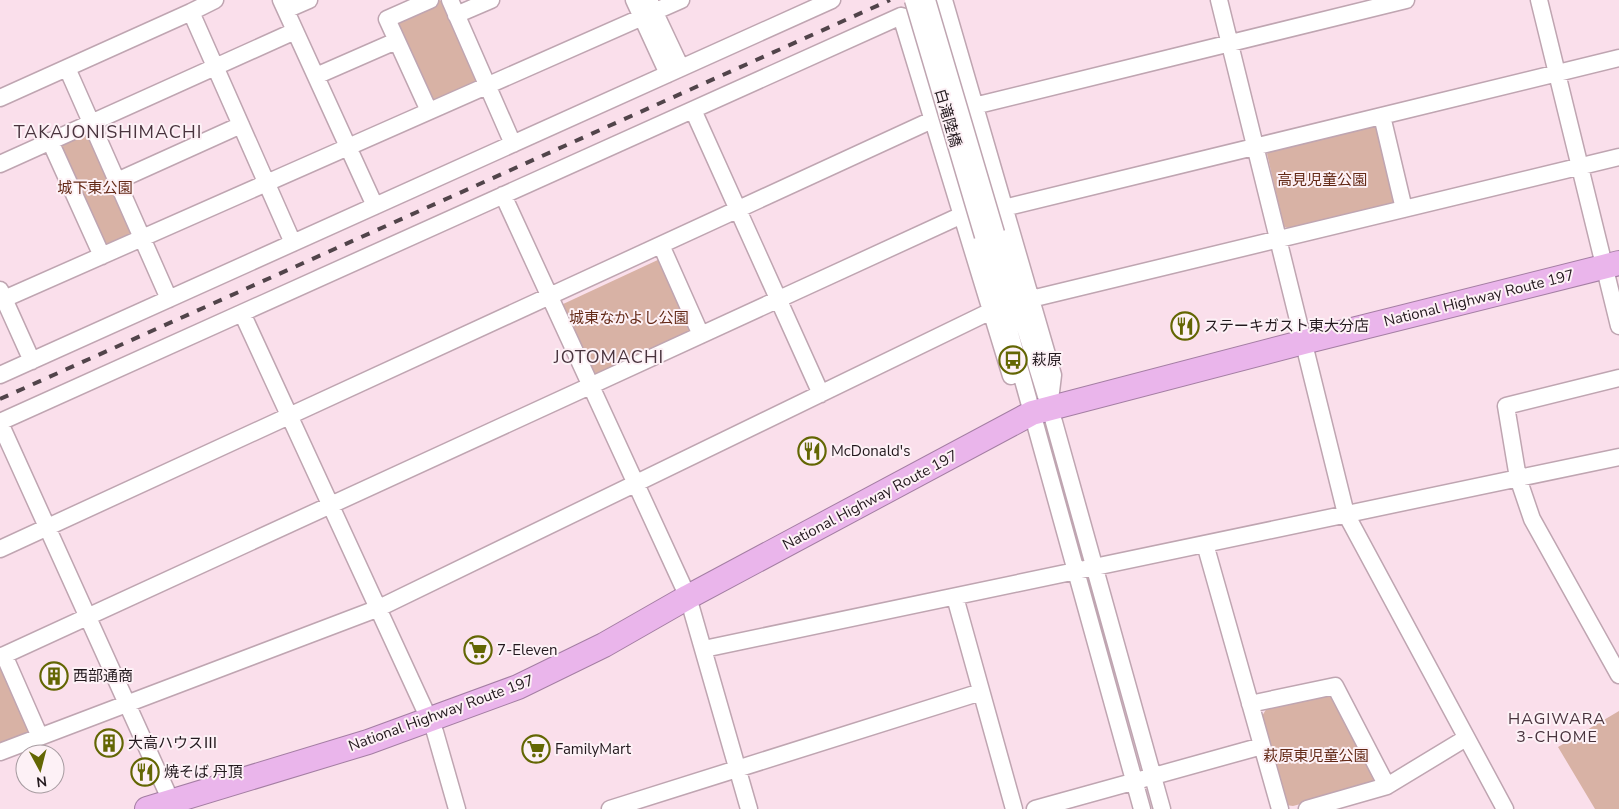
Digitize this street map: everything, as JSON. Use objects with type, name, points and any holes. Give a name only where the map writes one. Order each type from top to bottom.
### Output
[{"type":"highway","name":"National Highway Route 197","points":[[148,809],[178,806],[527,696],[690,605],[907,493],[1043,418],[1305,348],[1613,272]]},
{"type":"street","points":[[0,98],[215,0]]},
{"type":"street","points":[[309,0],[284,5],[375,206]]},
{"type":"street","points":[[429,112],[386,19],[430,0]]},
{"type":"street","points":[[450,0],[513,144]]},
{"type":"street","points":[[456,15],[491,0]]},
{"type":"street","points":[[634,0],[649,10],[674,71]]},
{"type":"street","points":[[32,361],[2,294],[102,256],[487,86],[649,10],[681,0]]},
{"type":"street","points":[[0,375],[832,0]]},
{"type":"street","name":"白滝陸橋","points":[[913,0],[989,235]]},
{"type":"street","points":[[927,0],[989,235],[1043,418],[1095,567],[1162,809]]},
{"type":"street","points":[[943,0],[1053,375],[1043,418]]},
{"type":"street","points":[[178,806],[128,704],[0,422],[901,16],[913,19],[938,9],[943,0]]},
{"type":"street","points":[[1219,0],[1346,514],[1505,809]]},
{"type":"street","points":[[0,549],[932,120],[974,106],[1406,0]]},
{"type":"street","points":[[1539,0],[1580,166],[1613,272],[1619,326]]},
{"type":"street","points":[[191,12],[293,243]]},
{"type":"street","points":[[901,16],[1011,376],[1043,418],[1076,571],[1142,809]]},
{"type":"street","points":[[0,164],[295,31]]},
{"type":"street","points":[[316,76],[396,40]]},
{"type":"street","points":[[1004,208],[1619,58]]},
{"type":"street","points":[[67,68],[170,298]]},
{"type":"street","points":[[693,110],[821,394]]},
{"type":"street","points":[[1382,116],[1404,209]]},
{"type":"street","points":[[117,181],[241,125]]},
{"type":"street","points":[[50,141],[102,256]]},
{"type":"street","points":[[1031,299],[1619,157]]},
{"type":"street","points":[[502,195],[690,605],[749,809]]},
{"type":"street","points":[[40,737],[2,656],[962,215]]},
{"type":"street","points":[[661,245],[702,335]]},
{"type":"street","points":[[0,752],[379,608],[991,311]]},
{"type":"street","points":[[242,313],[433,726],[457,809]]},
{"type":"street","points":[[1619,378],[1506,406],[1518,478],[1532,519],[1619,675]]},
{"type":"street","points":[[704,649],[1619,457]]},
{"type":"street","points":[[1206,544],[1280,809]]},
{"type":"street","points":[[955,597],[1014,809]]},
{"type":"street","points":[[1250,704],[1335,686],[1387,786]]},
{"type":"street","points":[[610,809],[981,692]]},
{"type":"street","points":[[1306,809],[1387,786],[1466,738]]},
{"type":"street","points":[[1035,809],[1262,746]]},
{"type":"green space","points":[[439,0],[446,3],[479,80],[435,104],[429,101],[396,20]]},
{"type":"green space","name":"高見児童公園","points":[[1373,126],[1379,127],[1397,199],[1394,203],[1292,229],[1284,227],[1267,154],[1271,150]]},
{"type":"green space","name":"城下東公園","points":[[88,129],[134,234],[108,249],[56,142]]},
{"type":"green space","name":"城東なかよし公園","points":[[662,258],[696,331],[595,378],[561,305]]},
{"type":"green space","points":[[0,668],[31,729],[28,734],[0,745]]},
{"type":"green space","name":"萩原東児童公園","points":[[1331,693],[1375,778],[1373,785],[1293,806],[1285,805],[1262,716],[1267,708]]},
{"type":"green space","points":[[1619,711],[1619,809],[1595,809],[1558,747]]},
{"type":"railway","points":[[0,399],[890,0]]},
{"type":"place","name":"ステーキガスト東大分店","points":[[1185,326]]},
{"type":"place","name":"萩原","points":[[1013,360]]},
{"type":"place","name":"McDonald's","points":[[812,451]]},
{"type":"place","name":"7-Eleven","points":[[478,650]]},
{"type":"place","name":"西部通商","points":[[54,676]]},
{"type":"place","name":"大高ハウスⅢ","points":[[109,743]]},
{"type":"place","name":"FamilyMart","points":[[536,749]]},
{"type":"place","name":"焼そば 丹頂","points":[[145,772]]},
{"type":"district","name":"TAKAJONISHIMACHI","points":[[108,132]]},
{"type":"district","name":"JOTOMACHI","points":[[609,357]]},
{"type":"district","name":"HAGIWARA 3-CHOME","points":[[1557,728]]}]
